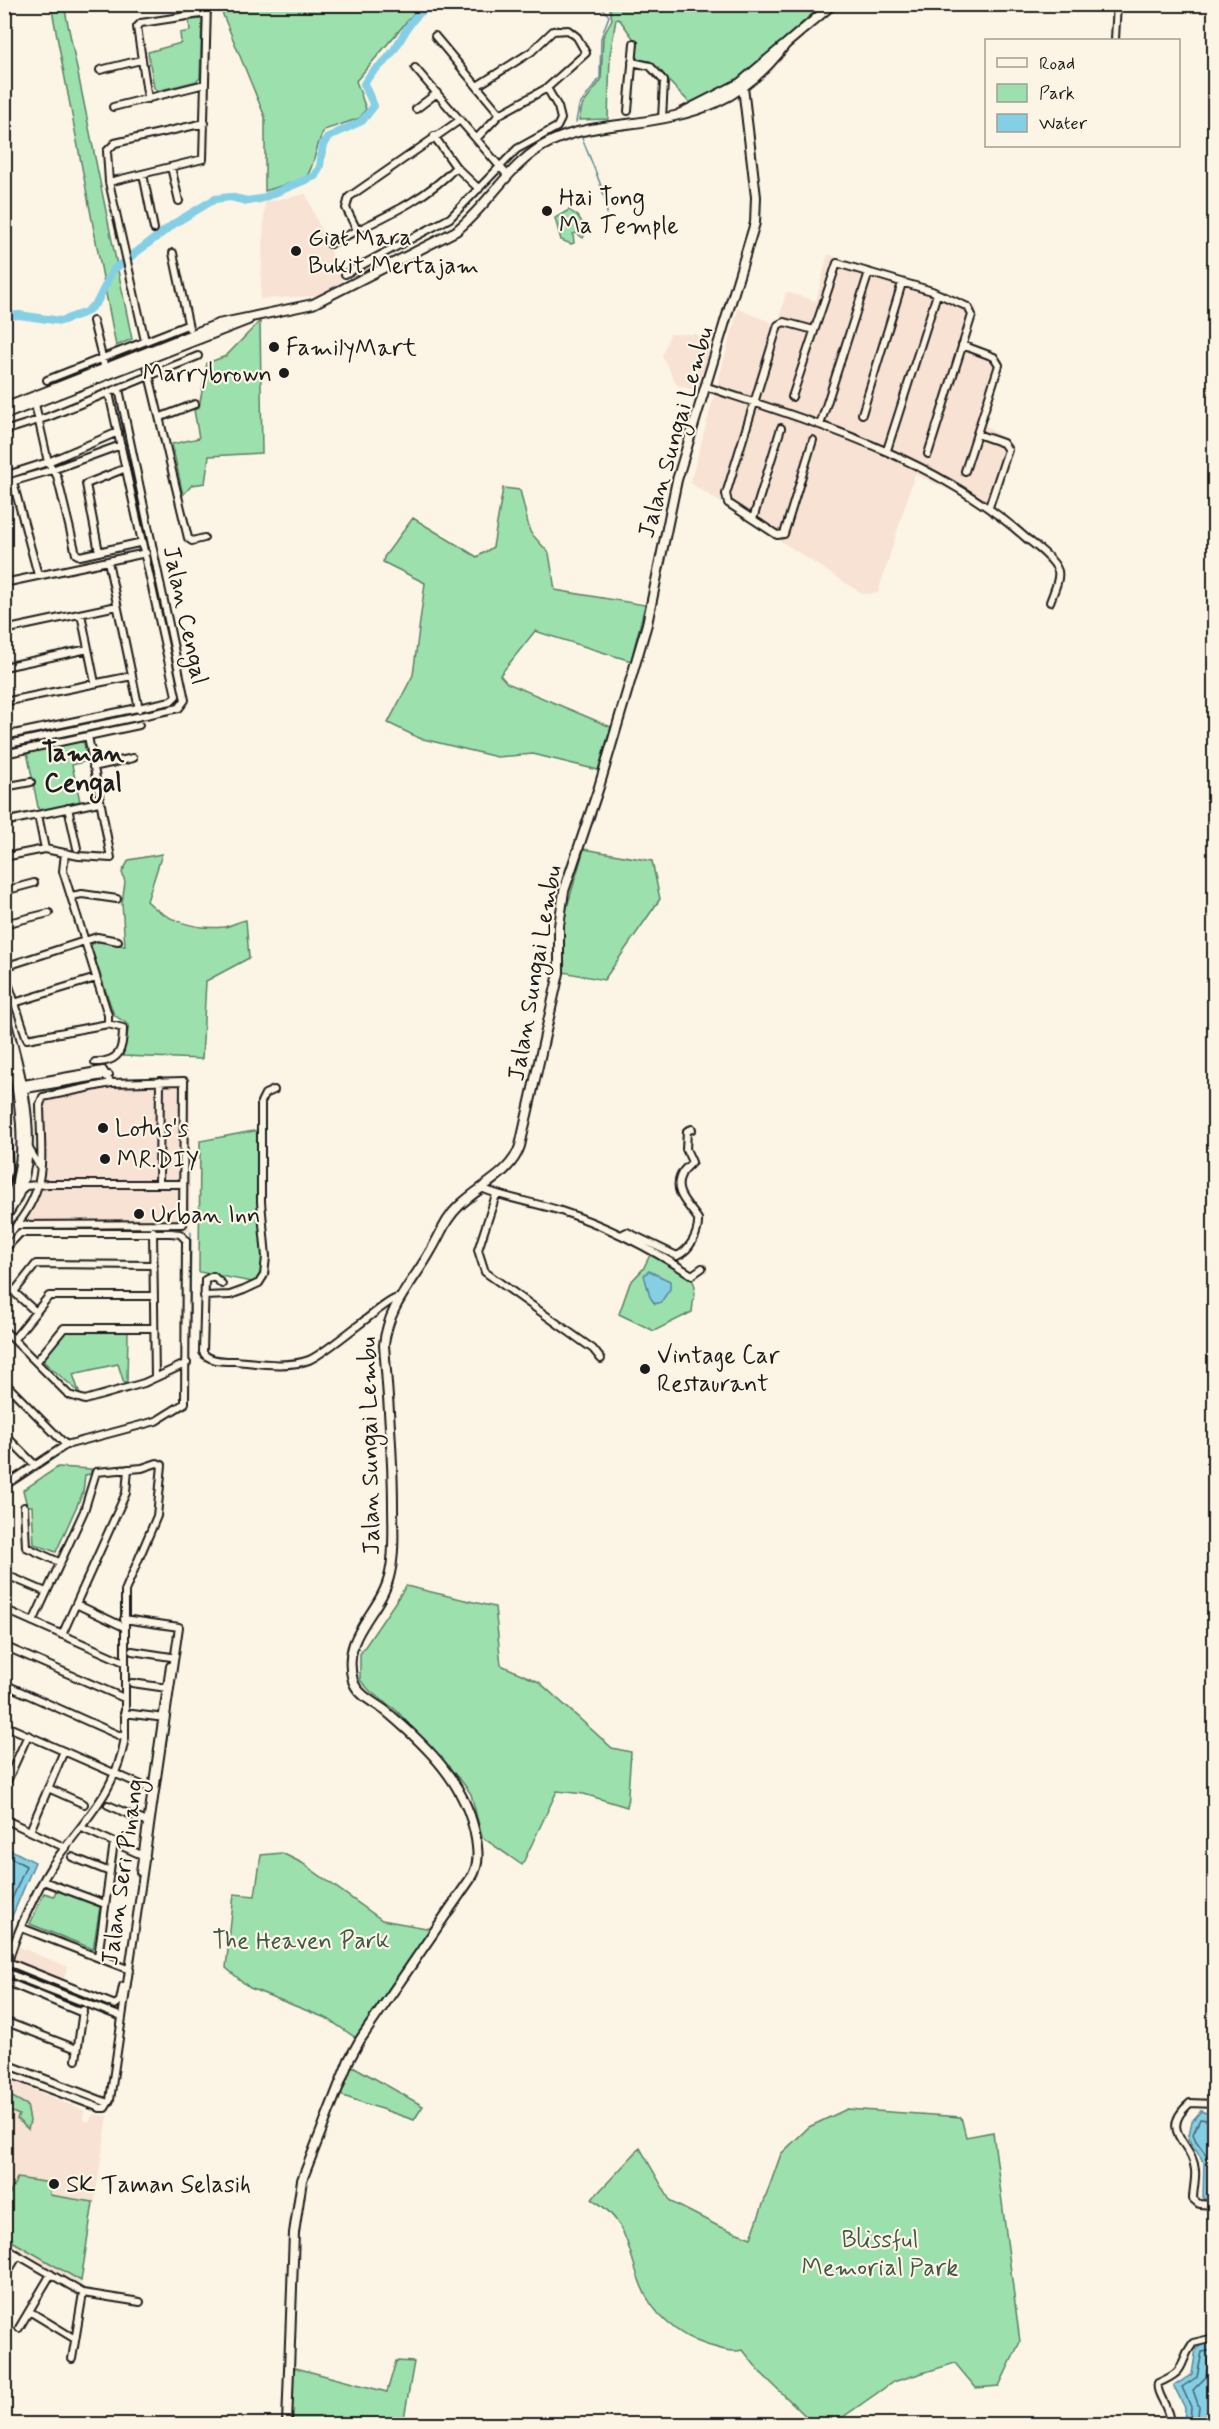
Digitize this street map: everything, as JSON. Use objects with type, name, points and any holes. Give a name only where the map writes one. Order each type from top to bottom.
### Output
[{"type":"main road","points":[[677,115],[691,114],[730,96],[833,4]]},
{"type":"main road","points":[[4,408],[193,333],[242,318],[297,309],[324,300],[456,231],[471,219],[508,176],[548,143],[572,133],[677,115],[741,85]]},
{"type":"main road","name":"Jalan Sungai Lembu","points":[[287,2424],[294,2233],[302,2180],[349,2060],[360,2040],[473,1875],[478,1859],[471,1816],[455,1782],[398,1721],[361,1693],[354,1683],[351,1665],[353,1642],[383,1592],[390,1575],[393,1551],[393,1464],[384,1345],[389,1317],[398,1298],[429,1255],[454,1211],[504,1169],[514,1158],[520,1146],[559,973],[559,926],[564,891],[599,787],[646,624],[677,480],[756,216],[741,85]]},
{"type":"main road","points":[[730,96],[744,104]]},
{"type":"main road","points":[[4,415],[260,315]]},
{"type":"main road","points":[[4,1014],[20,1087],[26,1144],[26,1168],[21,1190],[4,1218]]},
{"type":"main road","points":[[4,1034],[20,1087],[21,1167],[17,1185],[4,1208]]},
{"type":"street","points":[[109,182],[203,159],[207,4]]},
{"type":"street","points":[[1115,39],[1117,4]]},
{"type":"street","points":[[148,99],[137,27],[141,23],[207,13]]},
{"type":"street","points":[[476,139],[500,114],[547,88],[586,53],[578,37],[568,30],[553,31],[531,52],[477,86]]},
{"type":"street","points":[[435,36],[500,114]]},
{"type":"street","points":[[628,111],[634,43]]},
{"type":"street","points":[[100,70],[141,60]]},
{"type":"street","points":[[632,62],[650,66],[664,81],[662,119]]},
{"type":"street","points":[[415,69],[508,176]]},
{"type":"street","points":[[114,107],[205,84]]},
{"type":"street","points":[[345,274],[450,218],[516,149],[557,127],[561,119],[547,88]]},
{"type":"street","points":[[416,110],[437,93]]},
{"type":"street","points":[[357,230],[346,208],[349,197],[460,120]]},
{"type":"street","points":[[145,341],[109,182],[107,151],[114,143],[205,123]]},
{"type":"street","points":[[434,136],[456,166],[479,189]]},
{"type":"street","points":[[330,244],[418,199],[439,185],[456,166]]},
{"type":"street","points":[[171,167],[178,201]]},
{"type":"street","points":[[143,174],[154,229]]},
{"type":"street","points":[[173,253],[187,325],[193,333]]},
{"type":"street","points":[[792,397],[834,266],[841,262],[937,294],[968,307],[972,315],[928,454]]},
{"type":"street","points":[[820,425],[869,272]]},
{"type":"street","points":[[862,414],[902,283]]},
{"type":"street","points":[[887,450],[937,294]]},
{"type":"street","points":[[93,321],[105,369]]},
{"type":"street","points":[[813,330],[784,322],[778,325],[726,494],[728,502],[777,535],[784,534],[813,440]]},
{"type":"street","points":[[47,380],[187,325]]},
{"type":"street","points":[[962,345],[993,357],[999,365],[965,471]]},
{"type":"street","points":[[136,356],[147,360],[188,538],[192,541],[204,538]]},
{"type":"street","points":[[4,431],[110,393],[198,356]]},
{"type":"street","points":[[706,387],[887,450],[956,486],[989,507],[1043,553],[1058,570],[1058,579],[1050,602]]},
{"type":"street","name":"Jalan Cengal","points":[[4,745],[179,708],[185,696],[118,389]]},
{"type":"street","points":[[4,736],[174,699],[176,692],[110,393]]},
{"type":"street","points":[[35,404],[48,462],[57,476],[76,554],[80,556],[143,542]]},
{"type":"street","points":[[161,417],[195,404]]},
{"type":"street","points":[[753,519],[781,428]]},
{"type":"street","points":[[4,476],[48,462],[118,432]]},
{"type":"street","points":[[977,434],[1003,443],[1008,450],[989,507]]},
{"type":"street","points":[[4,484],[52,470],[121,445]]},
{"type":"street","points":[[99,552],[86,484],[126,468]]},
{"type":"street","points":[[13,482],[38,575]]},
{"type":"street","points":[[4,583],[146,553]]},
{"type":"street","points":[[108,561],[140,716]]},
{"type":"street","points":[[4,630],[117,606]]},
{"type":"street","points":[[81,615],[95,683]]},
{"type":"street","points":[[4,667],[87,649]]},
{"type":"street","points":[[4,702],[132,676]]},
{"type":"street","points":[[4,754],[139,725]]},
{"type":"street","points":[[4,857],[45,849],[108,860],[112,856],[99,802],[88,736]]},
{"type":"street","points":[[93,767],[133,758]]},
{"type":"street","points":[[4,787],[31,782]]},
{"type":"street","points":[[4,822],[99,802]]},
{"type":"street","points":[[68,808],[77,848]]},
{"type":"street","points":[[38,815],[45,849]]},
{"type":"street","points":[[65,853],[63,871],[108,1015],[108,1024]]},
{"type":"street","points":[[4,891],[34,883]]},
{"type":"street","points":[[71,896],[82,894],[117,899]]},
{"type":"street","points":[[4,924],[49,913]]},
{"type":"street","points":[[95,1062],[110,1062],[121,1048],[123,1028],[108,1024],[27,1039],[4,970],[97,937],[118,940]]},
{"type":"street","points":[[4,1006],[96,978]]},
{"type":"street","points":[[4,1250],[20,1233],[153,1229],[183,1224],[184,1081],[108,1076],[20,1087]]},
{"type":"street","points":[[4,1240],[18,1226],[41,1182],[40,1104],[43,1097],[108,1076]]},
{"type":"street","points":[[159,1184],[160,1081]]},
{"type":"street","points":[[204,1296],[230,1295],[259,1283],[264,1275],[266,1257],[261,1202],[261,1102],[265,1095],[274,1090]]},
{"type":"street","points":[[4,1099],[9,1169],[4,1186]]},
{"type":"street","points":[[623,1234],[627,1232],[635,1235],[677,1256],[692,1242],[697,1232],[698,1219],[682,1200],[680,1185],[683,1171],[692,1162],[686,1149],[687,1131],[692,1129]]},
{"type":"street","points":[[26,1144],[41,1169]]},
{"type":"street","points":[[21,1190],[26,1186],[41,1182],[48,1184],[183,1184]]},
{"type":"street","points":[[481,1188],[496,1195],[556,1209],[623,1234],[692,1275],[702,1268]]},
{"type":"street","points":[[496,1195],[478,1250],[484,1272],[593,1349],[601,1359]]},
{"type":"street","points":[[4,1486],[66,1445],[156,1420],[183,1407],[187,1363],[186,1240],[180,1234],[153,1229],[18,1226]]},
{"type":"street","points":[[153,1229],[154,1378]]},
{"type":"street","points":[[14,1292],[36,1264],[154,1265]]},
{"type":"street","points":[[222,1284],[216,1277],[206,1278],[204,1356],[254,1363],[299,1363],[314,1359],[356,1329],[384,1304],[393,1298],[398,1298]]},
{"type":"street","points":[[4,1283],[36,1312]]},
{"type":"street","points":[[14,1339],[50,1296],[154,1296]]},
{"type":"street","points":[[37,1361],[64,1328],[154,1328]]},
{"type":"street","points":[[4,1330],[69,1395],[78,1400],[85,1400],[154,1378],[187,1363]]},
{"type":"street","points":[[4,1382],[66,1445]]},
{"type":"street","points":[[4,1434],[35,1465]]},
{"type":"street","points":[[4,1999],[8,1962],[43,1881],[82,1828],[116,1774],[125,1738],[125,1591],[158,1516],[162,1467],[157,1463],[96,1472],[84,1511],[33,1622]]},
{"type":"street","points":[[62,1635],[126,1493],[128,1469]]},
{"type":"street","points":[[24,1507],[26,1547],[59,1562]]},
{"type":"street","points":[[4,1574],[46,1592]]},
{"type":"street","points":[[76,1604],[124,1628]]},
{"type":"street","points":[[4,1609],[124,1662]]},
{"type":"street","points":[[124,1619],[176,1626]]},
{"type":"street","name":"Jalan Seri Pinang","points":[[165,1718],[176,1626]]},
{"type":"street","name":"Jalan Seri Pinang","points":[[108,2103],[179,1627],[176,1626]]},
{"type":"street","points":[[4,1646],[124,1698]]},
{"type":"street","points":[[132,1651],[171,1657]]},
{"type":"street","points":[[132,1683],[167,1688]]},
{"type":"street","points":[[4,1684],[125,1738]]},
{"type":"street","points":[[124,1713],[165,1718]]},
{"type":"street","points":[[4,1725],[154,1791]]},
{"type":"street","points":[[4,1788],[6,1779],[28,1735]]},
{"type":"street","points":[[30,1831],[64,1751]]},
{"type":"street","points":[[48,1788],[84,1804]]},
{"type":"street","name":"Jalan Seri Pinang","points":[[145,1856],[147,1822],[154,1791]]},
{"type":"street","points":[[108,1805],[147,1822]]},
{"type":"street","points":[[4,1819],[66,1848]]},
{"type":"street","points":[[82,1828],[145,1856]]},
{"type":"street","points":[[98,1957],[114,1842]]},
{"type":"street","points":[[72,1857],[110,1872]]},
{"type":"street","points":[[43,1881],[105,1904]]},
{"type":"street","points":[[22,1928],[128,1969]]},
{"type":"street","name":"Jalan Seri Pinang","points":[[8,1962],[115,2005],[120,2001],[128,1969]]},
{"type":"street","points":[[6,1972],[122,2017]]},
{"type":"street","points":[[6,1982],[83,2013]]},
{"type":"street","points":[[76,2060],[84,2004]]},
{"type":"street","points":[[4,2045],[5,2022],[77,2049]]},
{"type":"street","points":[[4,2062],[108,2103],[105,2108],[100,2109],[4,2072]]},
{"type":"street","points":[[1215,2104],[1190,2103],[1177,2121],[1176,2132],[1195,2170],[1193,2199],[1199,2204],[1215,2205]]},
{"type":"street","points":[[4,2247],[83,2293],[140,2302]]},
{"type":"street","points":[[4,2278],[18,2255]]},
{"type":"street","points":[[19,2328],[51,2274]]},
{"type":"street","points":[[72,2359],[83,2293]]},
{"type":"street","points":[[29,2311],[75,2339]]},
{"type":"street","points":[[1170,2424],[1167,2406],[1160,2398],[1156,2387],[1158,2383],[1174,2377],[1182,2368],[1194,2343],[1215,2338]]},
{"type":"shaded area","name":"Giat Mara Bukit Mertajam","points":[[306,194],[343,282],[315,296],[260,299],[265,202]]},
{"type":"shaded area","points":[[828,254],[977,308],[969,342],[1004,360],[984,425],[1012,444],[992,511],[915,474],[878,593],[863,594],[690,483],[738,309],[778,325],[786,292],[816,301]]},
{"type":"shaded area","points":[[670,334],[696,334],[712,353],[700,392],[677,385],[662,356]]},
{"type":"shaded area","points":[[190,1077],[190,1231],[8,1228],[28,1204],[36,1177],[36,1099],[42,1093],[103,1079]]},
{"type":"shaded area","points":[[19,1947],[68,1967],[60,1987],[11,1967]]},
{"type":"shaded area","name":"SK Taman Selasih","points":[[4,2077],[85,2111],[82,2119],[89,2122],[93,2114],[108,2116],[81,2287],[5,2240]]},
{"type":"green space","points":[[51,5],[64,5],[132,339],[116,346]]},
{"type":"green space","points":[[219,5],[405,5],[414,13],[356,81],[366,109],[360,118],[324,130],[306,178],[265,191],[265,117]]},
{"type":"green space","points":[[609,5],[822,5],[741,78],[690,103],[649,61],[633,59],[638,45],[620,20],[616,19],[610,56],[608,119],[579,120],[582,106],[601,80],[603,37],[612,19]]},
{"type":"green space","points":[[202,19],[200,78],[197,81],[157,91],[154,88],[148,52],[181,43],[180,33],[190,31],[189,20]]},
{"type":"green space","points":[[569,210],[578,216],[587,230],[583,238],[576,233],[573,234],[574,243],[571,244],[561,240],[555,218]]},
{"type":"green space","points":[[260,321],[262,453],[209,456],[205,483],[192,485],[183,495],[172,444],[199,438],[194,410],[199,408],[207,363],[226,356]]},
{"type":"green space","points":[[503,488],[520,490],[530,532],[549,553],[555,590],[645,605],[631,661],[535,631],[500,675],[507,683],[611,727],[598,770],[533,754],[497,757],[419,738],[388,723],[413,675],[425,583],[383,562],[384,557],[413,518],[477,557],[493,547]]},
{"type":"green space","points":[[79,741],[84,743],[87,761],[72,765],[80,801],[39,812],[27,752]]},
{"type":"green space","points":[[584,849],[652,861],[660,899],[604,980],[563,972],[564,917]]},
{"type":"green space","points":[[162,854],[147,901],[155,908],[182,923],[203,927],[224,927],[246,920],[249,958],[206,981],[202,1059],[123,1056],[129,1025],[114,1015],[90,945],[101,941],[125,946],[122,903],[125,882],[122,872],[129,860]]},
{"type":"green space","points":[[259,1130],[263,1284],[199,1272],[200,1141]]},
{"type":"green space","points":[[651,1253],[692,1279],[695,1286],[692,1312],[654,1331],[619,1314],[630,1283],[643,1269]]},
{"type":"green space","points":[[66,1331],[128,1331],[127,1382],[124,1383],[118,1364],[73,1374],[79,1392],[44,1362],[45,1357]]},
{"type":"green space","points":[[58,1467],[91,1469],[91,1474],[85,1475],[83,1492],[56,1552],[34,1544],[32,1506],[27,1506],[23,1490]]},
{"type":"green space","points":[[406,1586],[495,1607],[501,1665],[539,1682],[612,1748],[631,1752],[627,1807],[584,1794],[557,1791],[522,1865],[482,1837],[471,1794],[463,1783],[396,1710],[371,1692],[360,1680],[360,1654]]},
{"type":"green space","name":"The Heaven Park","points":[[282,1853],[302,1863],[382,1920],[432,1929],[356,2038],[328,2019],[250,1988],[226,1968],[234,1894],[255,1896],[261,1855]]},
{"type":"green space","points":[[56,1890],[100,1907],[93,1949],[30,1924],[44,1893],[54,1896]]},
{"type":"green space","points":[[351,2065],[423,2106],[414,2120],[340,2095]]},
{"type":"green space","points":[[5,2093],[27,2105],[30,2121],[28,2129],[17,2119],[19,2115],[5,2109]]},
{"type":"green space","name":"Blissful Memorial Park","points":[[847,2109],[961,2117],[966,2137],[993,2132],[1020,2342],[999,2386],[976,2388],[955,2363],[893,2382],[833,2424],[814,2424],[760,2372],[743,2350],[725,2350],[696,2341],[676,2330],[659,2314],[641,2285],[620,2226],[604,2208],[592,2199],[640,2148],[671,2202],[718,2226],[751,2238],[781,2154],[809,2127]]},
{"type":"green space","points":[[17,2178],[51,2183],[50,2195],[93,2202],[81,2281],[5,2237],[5,2204]]},
{"type":"green space","points":[[396,2361],[414,2362],[403,2424],[291,2424],[292,2367],[387,2392]]},
{"type":"water","points":[[649,1271],[670,1281],[670,1289],[661,1302],[655,1304],[650,1297],[644,1275]]},
{"type":"water","points":[[5,1847],[35,1862],[5,1933]]},
{"type":"water","points":[[1201,2111],[1214,2116],[1213,2201],[1203,2199],[1204,2162],[1188,2139],[1192,2121]]},
{"type":"water","points":[[1203,2344],[1214,2344],[1214,2424],[1184,2424],[1185,2408],[1174,2386],[1192,2374],[1196,2349]]},
{"type":"waterway","points":[[4,316],[19,315],[61,321],[86,312],[97,302],[113,270],[175,223],[215,199],[230,197],[247,201],[260,199],[315,176],[320,166],[323,145],[328,137],[362,121],[374,106],[364,84],[367,79],[392,53],[418,14],[435,4]]},
{"type":"waterway","points":[[576,122],[579,106],[600,78],[601,38],[609,16],[603,9],[604,4]]},
{"type":"waterway","points":[[581,135],[601,186],[607,214]]},
{"type":"waterway","points":[[189,1360],[191,1232]]},
{"type":"waterway","points":[[160,1421],[188,1407],[189,1365]]},
{"type":"waterway","points":[[63,1450],[119,1434]]},
{"type":"place","name":"Hai Tong Ma Temple","points":[[547,211]]},
{"type":"place","name":"Giat Mara Bukit Mertajam","points":[[296,251]]},
{"type":"place","name":"FamilyMart","points":[[274,347]]},
{"type":"place","name":"Marrybrown","points":[[284,373]]},
{"type":"place","name":"Lotus's","points":[[103,1128]]},
{"type":"place","name":"MR.DIY","points":[[105,1159]]},
{"type":"place","name":"Urban Inn","points":[[139,1214]]},
{"type":"place","name":"Vintage Car Restaurant","points":[[645,1369]]},
{"type":"place","name":"SK Taman Selasih","points":[[54,2184]]},
{"type":"district","name":"Taman Cengal","points":[[83,767]]}]
